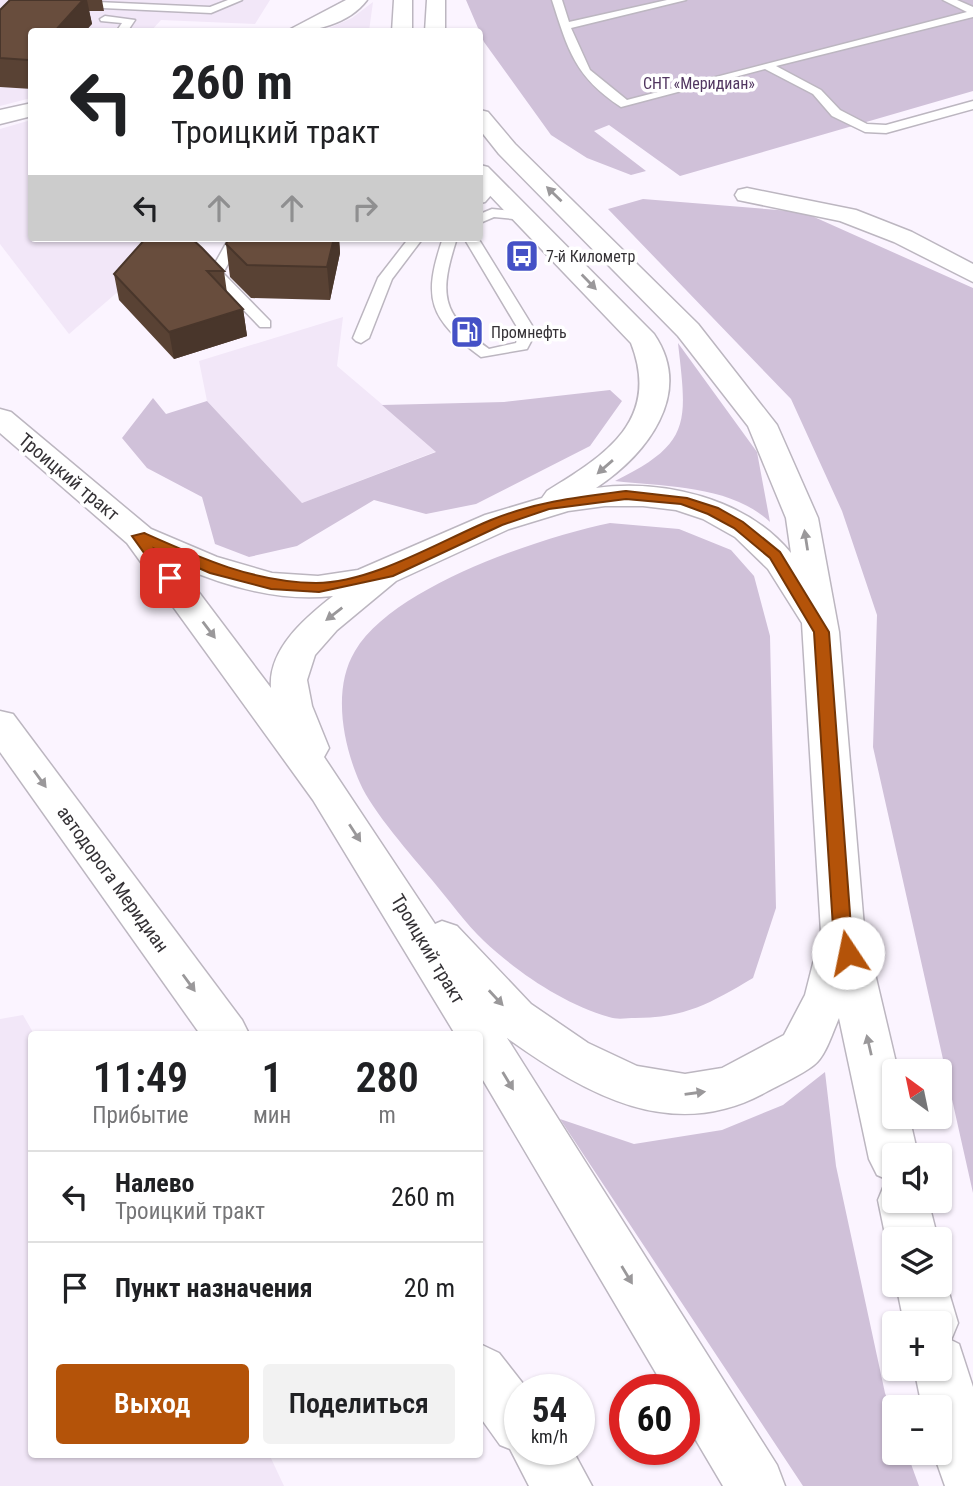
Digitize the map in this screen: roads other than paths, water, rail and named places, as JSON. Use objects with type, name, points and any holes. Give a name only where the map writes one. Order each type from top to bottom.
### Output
[{"type":"main road","points":[[304,28],[346,10],[358,0]]},
{"type":"main road","points":[[402,0],[402,28]]},
{"type":"main road","points":[[434,28],[436,0]]},
{"type":"main road","points":[[0,117],[28,110]]},
{"type":"main road","points":[[483,121],[507,149],[688,330],[762,425],[802,518],[821,632]]},
{"type":"main road","points":[[483,186],[524,216],[645,340],[656,376],[650,418],[634,441],[598,474],[547,505]]},
{"type":"main road","points":[[747,195],[847,215],[903,237],[973,274]]},
{"type":"main road","name":"Троицкий тракт","points":[[0,418],[139,536],[327,790],[478,1031]]},
{"type":"main road","name":"Троицкий тракт","points":[[139,536],[215,570],[271,584],[319,587],[388,572],[497,522],[547,505],[626,495],[683,500],[713,511],[738,525],[775,555],[821,632],[842,927],[890,1143]]},
{"type":"main road","points":[[327,790],[293,708],[289,677],[299,648],[326,621],[388,572]]},
{"type":"main road","name":"автодорога Меридиан","points":[[0,724],[224,1031]]},
{"type":"main road","points":[[383,876],[515,1018],[571,1057],[631,1086],[685,1095],[730,1088],[800,1049],[827,997],[842,927]]},
{"type":"main road","name":"Троицкий тракт","points":[[483,1040],[756,1486]]},
{"type":"main road","points":[[483,1376],[504,1403]]},
{"type":"main road","points":[[944,1381],[957,1441],[973,1484]]},
{"type":"main road","points":[[549,1465],[564,1486]]},
{"type":"lane","points":[[55,0],[59,4],[211,10],[237,0]]},
{"type":"lane","points":[[557,0],[574,58],[602,91],[625,104],[765,65],[973,13]]},
{"type":"lane","points":[[566,26],[681,0]]},
{"type":"lane","points":[[948,0],[973,13]]},
{"type":"lane","points":[[91,18],[130,20],[124,28]]},
{"type":"lane","points":[[765,65],[817,92],[836,113],[865,128],[886,129],[973,105]]},
{"type":"lane","points":[[483,218],[492,213],[524,216]]},
{"type":"lane","points":[[236,242],[233,243],[216,274],[265,324]]},
{"type":"lane","points":[[362,338],[385,278],[413,242]]},
{"type":"lane","points":[[448,242],[436,275],[439,311],[463,338],[486,354],[522,346],[528,332],[473,242]]},
{"type":"place","name":"7-й Километр","points":[[522,256]]},
{"type":"place","name":"Промнефть","points":[[467,332]]},
{"type":"park label","name":"СНТ «Меридиан»","points":[[699,83]]}]
